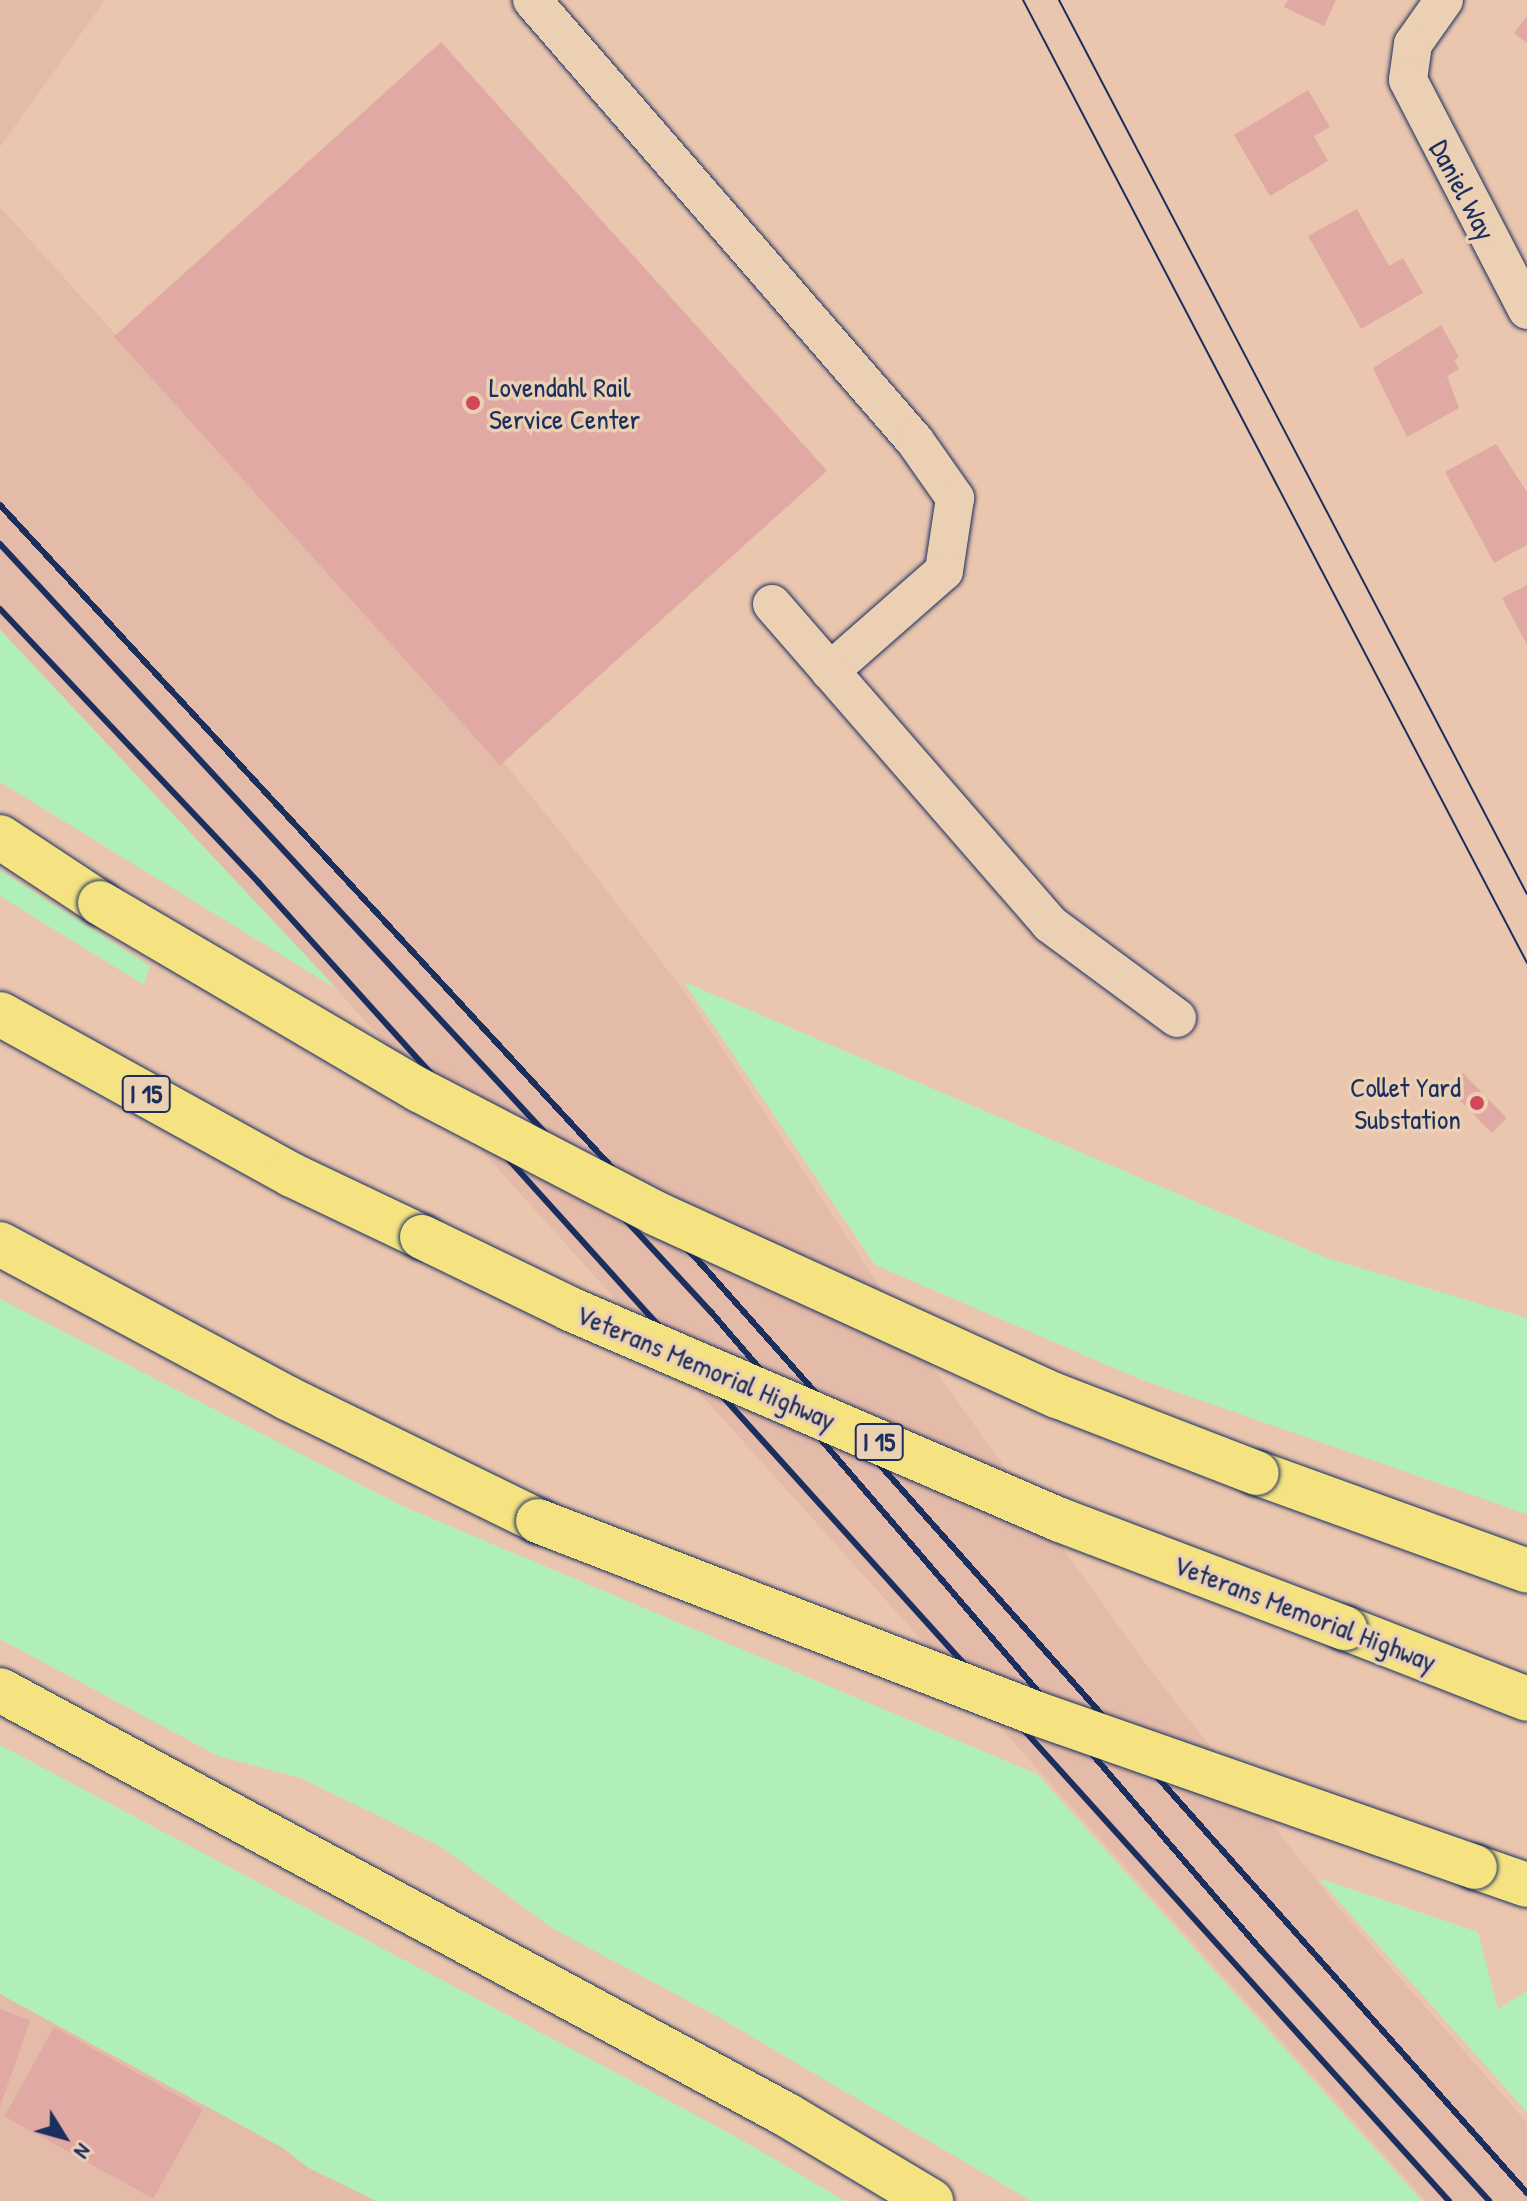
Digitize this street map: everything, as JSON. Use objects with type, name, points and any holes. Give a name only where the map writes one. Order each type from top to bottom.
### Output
[{"type":"highway","points":[[0,837],[100,903],[396,1077],[655,1213],[1057,1396],[1527,1571]]},
{"type":"highway","name":"Veterans Memorial Highway","points":[[0,1014],[292,1175],[570,1309],[1060,1520],[1527,1699]]},
{"type":"highway","points":[[0,1244],[287,1398],[538,1521],[1035,1713],[1527,1885]]},
{"type":"highway","points":[[1345,1628],[1527,1673]]},
{"type":"highway","points":[[0,1690],[787,2115],[931,2201]]},
{"type":"street","points":[[532,0],[915,441],[955,498],[944,571],[830,671]]},
{"type":"street","name":"Daniel Way","points":[[1444,0],[1418,33],[1406,68],[1412,92],[1527,310]]},
{"type":"street","points":[[772,604],[1050,924],[1177,1018]]},
{"type":"shaded area","points":[[0,0],[105,0],[0,147]]},
{"type":"shaded area","points":[[0,207],[506,765],[599,880],[689,998],[932,1366],[1151,1671],[1336,1905],[1527,2123],[1527,2201],[1426,2201],[322,973],[0,629]]},
{"type":"shaded area","points":[[0,1994],[283,2148],[307,2167],[376,2201],[0,2201]]},
{"type":"green space","points":[[0,630],[337,989],[0,782]]},
{"type":"green space","points":[[0,870],[150,966],[144,985],[0,896]]},
{"type":"green space","points":[[684,982],[1327,1258],[1527,1318],[1527,1514],[1142,1380],[875,1265]]},
{"type":"green space","points":[[0,1299],[400,1505],[1037,1774],[1422,2201],[1031,2201],[720,2018],[552,1928],[440,1846],[301,1778],[218,1756],[0,1639]]},
{"type":"green space","points":[[0,1745],[733,2135],[845,2201],[376,2201],[307,2167],[283,2148],[0,1994]]},
{"type":"green space","points":[[1318,1878],[1478,1932],[1498,2009],[1527,1991],[1527,2112]]},
{"type":"building","points":[[1288,0],[1336,0],[1324,26],[1284,7]]},
{"type":"building","points":[[1527,16],[1527,43],[1514,33]]},
{"type":"building","name":"Lovendahl Rail Service Center","points":[[441,42],[827,471],[500,765],[114,336]]},
{"type":"building","points":[[1308,90],[1330,127],[1314,136],[1328,161],[1270,196],[1234,135]]},
{"type":"building","points":[[1357,209],[1389,266],[1403,258],[1423,293],[1361,329],[1308,236]]},
{"type":"building","points":[[1441,325],[1459,357],[1454,360],[1459,369],[1447,376],[1459,408],[1407,437],[1373,368]]},
{"type":"building","points":[[1496,444],[1527,492],[1527,545],[1494,563],[1445,472]]},
{"type":"building","points":[[1527,585],[1527,645],[1502,598]]},
{"type":"building","name":"Collet Yard Substation","points":[[1463,1073],[1507,1118],[1492,1133],[1448,1088]]},
{"type":"building","points":[[0,2009],[30,2020],[0,2107]]},
{"type":"building","points":[[54,2027],[203,2109],[153,2199],[5,2116]]},
{"type":"tram line","points":[[1023,0],[1527,963]]},
{"type":"tram line","points":[[1059,0],[1527,894]]},
{"type":"railway","points":[[0,505],[704,1267],[1527,2193]]},
{"type":"railway","points":[[0,544],[711,1312],[1261,1950],[1489,2201]]},
{"type":"railway","points":[[0,609],[259,883],[1449,2201]]},
{"type":"place","name":"Lovendahl Rail Service Center","points":[[473,403]]},
{"type":"place","name":"Collet Yard Substation","points":[[1477,1103]]}]
